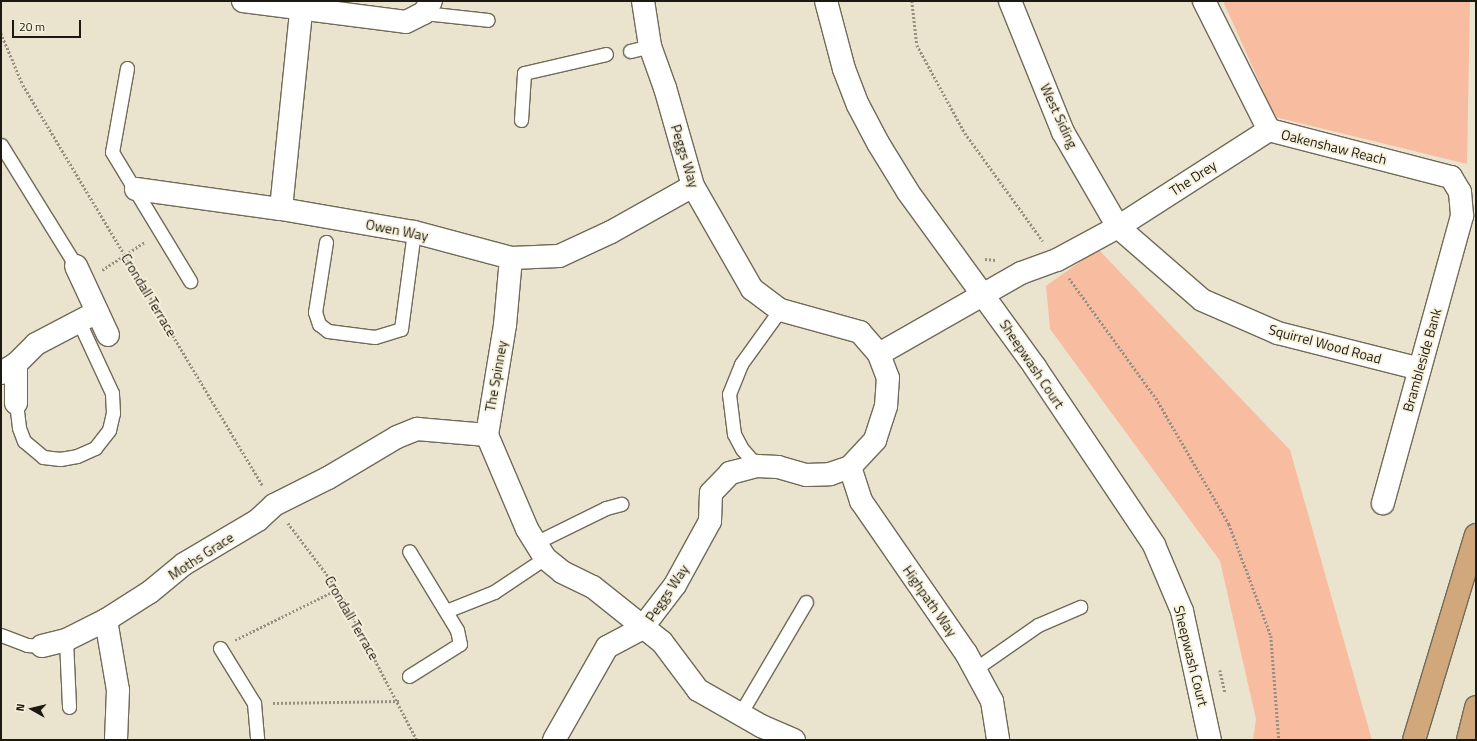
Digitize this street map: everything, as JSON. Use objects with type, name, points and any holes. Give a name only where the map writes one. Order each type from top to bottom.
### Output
[{"type":"highway","points":[[1414,740],[1476,535]]},
{"type":"highway","points":[[1468,740],[1476,707]]},
{"type":"street","points":[[243,1],[301,10],[406,22],[428,7]]},
{"type":"street","name":"Peggs Way","points":[[554,740],[607,647],[642,628],[675,585],[710,521],[711,493],[730,473],[757,466],[778,466],[806,476],[830,474],[850,466],[875,440],[886,406],[888,378],[879,354],[860,332],[780,310],[752,289],[693,186],[665,88],[640,49],[643,1]]},
{"type":"street","name":"Sheepwash Court","points":[[826,1],[844,69],[858,105],[908,192],[984,293],[1154,545],[1182,611],[1210,740]]},
{"type":"street","name":"West Siding","points":[[1010,1],[1063,132],[1118,227]]},
{"type":"street","name":"Oakenshaw Reach","points":[[1204,1],[1269,130],[1451,177],[1460,192],[1462,216]]},
{"type":"street","points":[[281,209],[301,10]]},
{"type":"street","name":"The Drey","points":[[879,354],[1021,273],[1057,260],[1118,227],[1269,130]]},
{"type":"street","points":[[511,258],[559,256],[612,232],[693,186]]},
{"type":"street","name":"Owen Way","points":[[136,188],[281,209],[414,232],[511,258]]},
{"type":"street","name":"Brambleside Bank","points":[[1383,503],[1462,216]]},
{"type":"street","name":"Squirrel Wood Road","points":[[1118,227],[1202,300],[1278,333],[1420,369]]},
{"type":"street","name":"The Spinney","points":[[487,435],[505,324],[511,258]]},
{"type":"street","points":[[80,275],[88,317],[108,335]]},
{"type":"street","points":[[16,403],[9,368],[36,344],[88,317]]},
{"type":"street","points":[[274,505],[328,478],[397,437],[417,429],[487,435],[520,515],[540,551],[562,572],[593,587],[642,628],[662,642],[698,690],[740,714],[794,740]]},
{"type":"street","name":"Highpath Way","points":[[850,466],[862,501],[975,669],[992,701],[998,740]]},
{"type":"street","name":"Moths Grace","points":[[42,646],[66,640],[106,620],[150,592],[184,564],[258,520],[274,505]]},
{"type":"street","points":[[106,620],[118,690],[116,740]]},
{"type":"lane","points":[[428,7],[488,20]]},
{"type":"lane","points":[[521,120],[524,73],[606,54]]},
{"type":"lane","points":[[127,68],[112,152],[136,188],[190,281]]},
{"type":"lane","points":[[1,145],[80,275]]},
{"type":"lane","points":[[326,242],[315,312],[319,324],[328,331],[375,337],[401,329],[414,232]]},
{"type":"lane","points":[[757,466],[734,434],[729,394],[741,364],[780,310]]},
{"type":"lane","points":[[16,403],[19,428],[24,441],[43,457],[60,459],[77,456],[95,448],[109,430],[113,413],[112,393],[88,317]]},
{"type":"lane","points":[[446,611],[494,592],[540,551],[606,508],[622,504]]},
{"type":"lane","points":[[409,551],[457,630],[460,644],[409,676]]},
{"type":"lane","points":[[740,714],[806,602]]},
{"type":"lane","points":[[975,669],[1038,625],[1080,607]]},
{"type":"lane","points":[[1,635],[27,645],[42,646]]},
{"type":"lane","points":[[66,640],[68,707]]},
{"type":"lane","points":[[220,648],[254,703],[257,740]]},
{"type":"path","points":[[912,1],[917,45],[965,133],[1156,398],[1229,524],[1271,636],[1279,740]]},
{"type":"path","name":"Crondall Terrace","points":[[1,33],[23,85],[274,505],[338,588],[417,740]]},
{"type":"path","points":[[80,275],[125,255],[161,231]]},
{"type":"path","points":[[220,648],[338,588]]},
{"type":"path","points":[[254,703],[398,701]]},
{"type":"shaded area","points":[[1223,1],[1470,1],[1467,164],[1275,117]]},
{"type":"shaded area","points":[[1098,249],[1290,450],[1372,740],[1253,740],[1256,719],[1220,561],[1050,329],[1046,286]]}]
